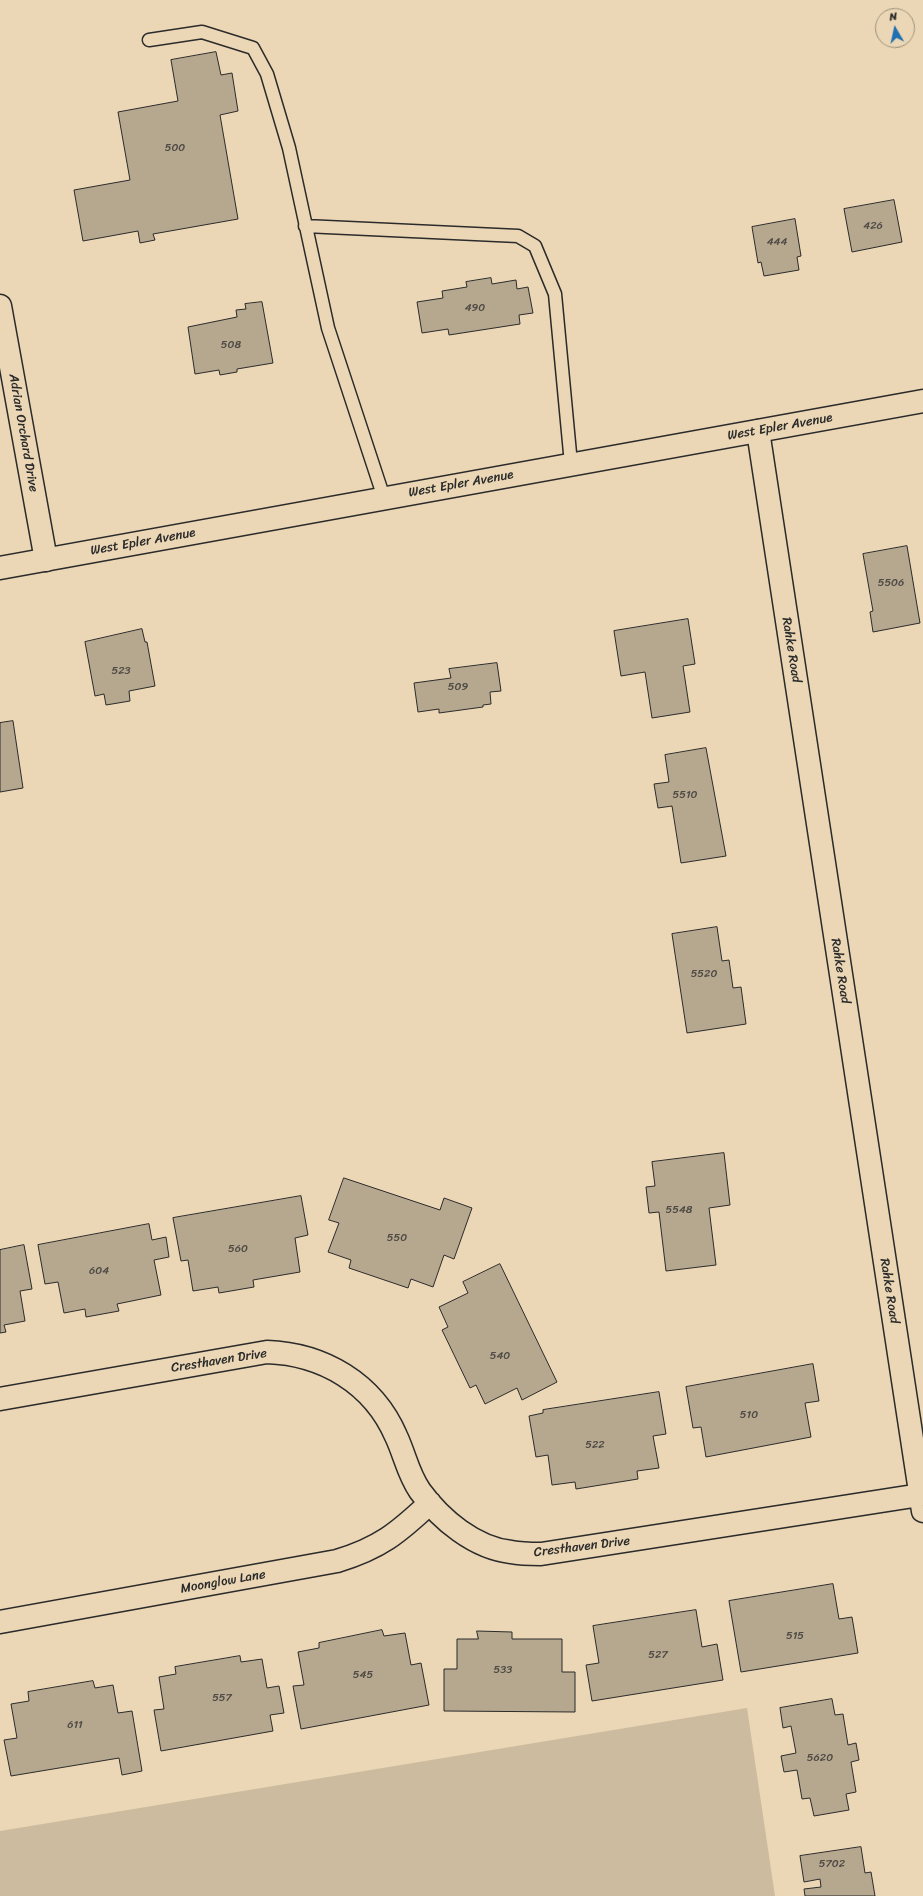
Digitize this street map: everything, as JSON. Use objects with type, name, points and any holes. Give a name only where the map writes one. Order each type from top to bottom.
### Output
[{"type":"street","name":"Adrian Orchard Drive","points":[[0,306],[46,560]]},
{"type":"street","name":"West Epler Avenue","points":[[0,568],[571,464],[923,402]]},
{"type":"street","name":"Rahke Road","points":[[758,431],[922,1503]]},
{"type":"street","name":"Cresthaven Drive","points":[[0,1399],[267,1352],[303,1356],[336,1370],[358,1384],[374,1400],[392,1428],[411,1476],[420,1491],[440,1516],[466,1535],[480,1542],[509,1552],[541,1554],[922,1503]]},
{"type":"street","name":"Moonglow Lane","points":[[0,1622],[337,1561],[363,1553],[391,1537],[430,1503]]},
{"type":"lane","points":[[149,40],[202,32],[253,48],[267,74],[289,148],[328,328],[384,498]]},
{"type":"lane","points":[[306,226],[518,236],[535,246],[555,294],[571,464]]},
{"type":"shaded area","points":[[747,1708],[775,1896],[0,1896],[0,1831]]},
{"type":"building","points":[[216,52],[221,75],[232,73],[238,111],[220,115],[238,219],[153,234],[155,240],[140,243],[138,231],[83,241],[74,190],[130,180],[118,112],[178,101],[171,60]]},
{"type":"building","points":[[894,200],[902,242],[852,252],[844,209]]},
{"type":"building","points":[[795,219],[801,256],[797,257],[799,270],[764,276],[761,262],[758,263],[752,227]]},
{"type":"building","points":[[491,278],[492,284],[516,280],[517,289],[528,287],[533,313],[519,315],[520,324],[449,335],[448,329],[422,333],[417,302],[443,298],[442,291],[467,287],[466,282]]},
{"type":"building","points":[[262,302],[273,363],[237,369],[237,372],[220,375],[219,370],[195,374],[188,327],[237,317],[236,310],[246,309],[245,304]]},
{"type":"building","points":[[907,546],[920,623],[873,632],[870,612],[873,611],[863,554]]},
{"type":"building","points":[[688,619],[695,664],[683,666],[690,712],[652,718],[645,672],[621,676],[614,631]]},
{"type":"building","points":[[142,629],[145,642],[147,642],[155,686],[129,691],[130,701],[106,705],[104,694],[95,696],[85,642]]},
{"type":"building","points":[[497,663],[501,691],[490,692],[491,704],[483,705],[483,707],[439,713],[439,709],[418,712],[414,683],[451,678],[449,669]]},
{"type":"building","points":[[13,721],[23,788],[0,792],[0,723]]},
{"type":"building","points":[[706,748],[726,856],[681,863],[672,806],[658,808],[654,784],[669,782],[665,755]]},
{"type":"building","points":[[717,927],[722,961],[729,960],[733,988],[741,987],[746,1024],[687,1033],[672,934]]},
{"type":"building","points":[[724,1153],[730,1205],[709,1208],[716,1265],[666,1271],[659,1212],[649,1213],[646,1187],[655,1186],[652,1162]]},
{"type":"building","points":[[344,1178],[440,1210],[444,1198],[472,1208],[454,1259],[444,1255],[433,1287],[411,1279],[408,1288],[349,1268],[351,1260],[328,1252],[339,1223],[329,1220]]},
{"type":"building","points":[[301,1196],[308,1235],[295,1238],[300,1272],[253,1280],[254,1287],[219,1293],[218,1287],[193,1291],[188,1260],[181,1261],[173,1218]]},
{"type":"building","points":[[149,1224],[152,1240],[166,1237],[169,1257],[154,1260],[161,1295],[117,1304],[119,1311],[86,1317],[85,1309],[64,1313],[58,1282],[45,1284],[38,1245]]},
{"type":"building","points":[[24,1245],[32,1289],[20,1291],[25,1321],[4,1325],[6,1332],[0,1333],[0,1250]]},
{"type":"building","points":[[500,1264],[557,1382],[522,1400],[517,1388],[485,1404],[476,1385],[470,1388],[442,1330],[448,1327],[439,1307],[468,1293],[463,1282]]},
{"type":"building","points":[[813,1364],[819,1401],[805,1403],[811,1437],[706,1457],[701,1427],[693,1428],[686,1387]]},
{"type":"building","points":[[659,1392],[666,1434],[653,1436],[659,1468],[637,1471],[638,1479],[576,1489],[575,1482],[552,1485],[548,1455],[536,1457],[529,1416],[543,1413],[543,1410]]},
{"type":"building","points":[[833,1584],[839,1619],[852,1617],[858,1653],[741,1672],[729,1601]]},
{"type":"building","points":[[696,1610],[702,1647],[717,1644],[723,1680],[592,1701],[586,1665],[599,1663],[593,1626]]},
{"type":"building","points":[[382,1630],[384,1636],[405,1633],[411,1665],[421,1663],[429,1705],[301,1729],[293,1686],[304,1685],[298,1652],[319,1648],[319,1643]]},
{"type":"building","points":[[477,1631],[512,1632],[512,1639],[562,1639],[562,1672],[575,1672],[575,1712],[444,1711],[444,1669],[457,1669],[457,1639],[478,1639]]},
{"type":"building","points":[[240,1656],[241,1662],[262,1659],[267,1688],[279,1686],[284,1713],[270,1715],[273,1731],[161,1751],[154,1710],[164,1709],[159,1677],[176,1674],[175,1667]]},
{"type":"building","points":[[93,1681],[95,1688],[113,1685],[118,1713],[132,1711],[142,1771],[122,1775],[119,1758],[11,1776],[4,1740],[17,1738],[11,1704],[29,1701],[28,1692]]},
{"type":"building","points":[[832,1699],[835,1715],[843,1714],[848,1745],[856,1743],[859,1760],[851,1762],[856,1792],[846,1794],[849,1810],[814,1816],[810,1798],[802,1799],[797,1770],[784,1772],[781,1756],[796,1753],[791,1726],[783,1728],[780,1708]]},
{"type":"building","points":[[861,1847],[865,1873],[871,1872],[875,1896],[805,1896],[804,1889],[821,1887],[820,1879],[804,1882],[800,1856]]}]
